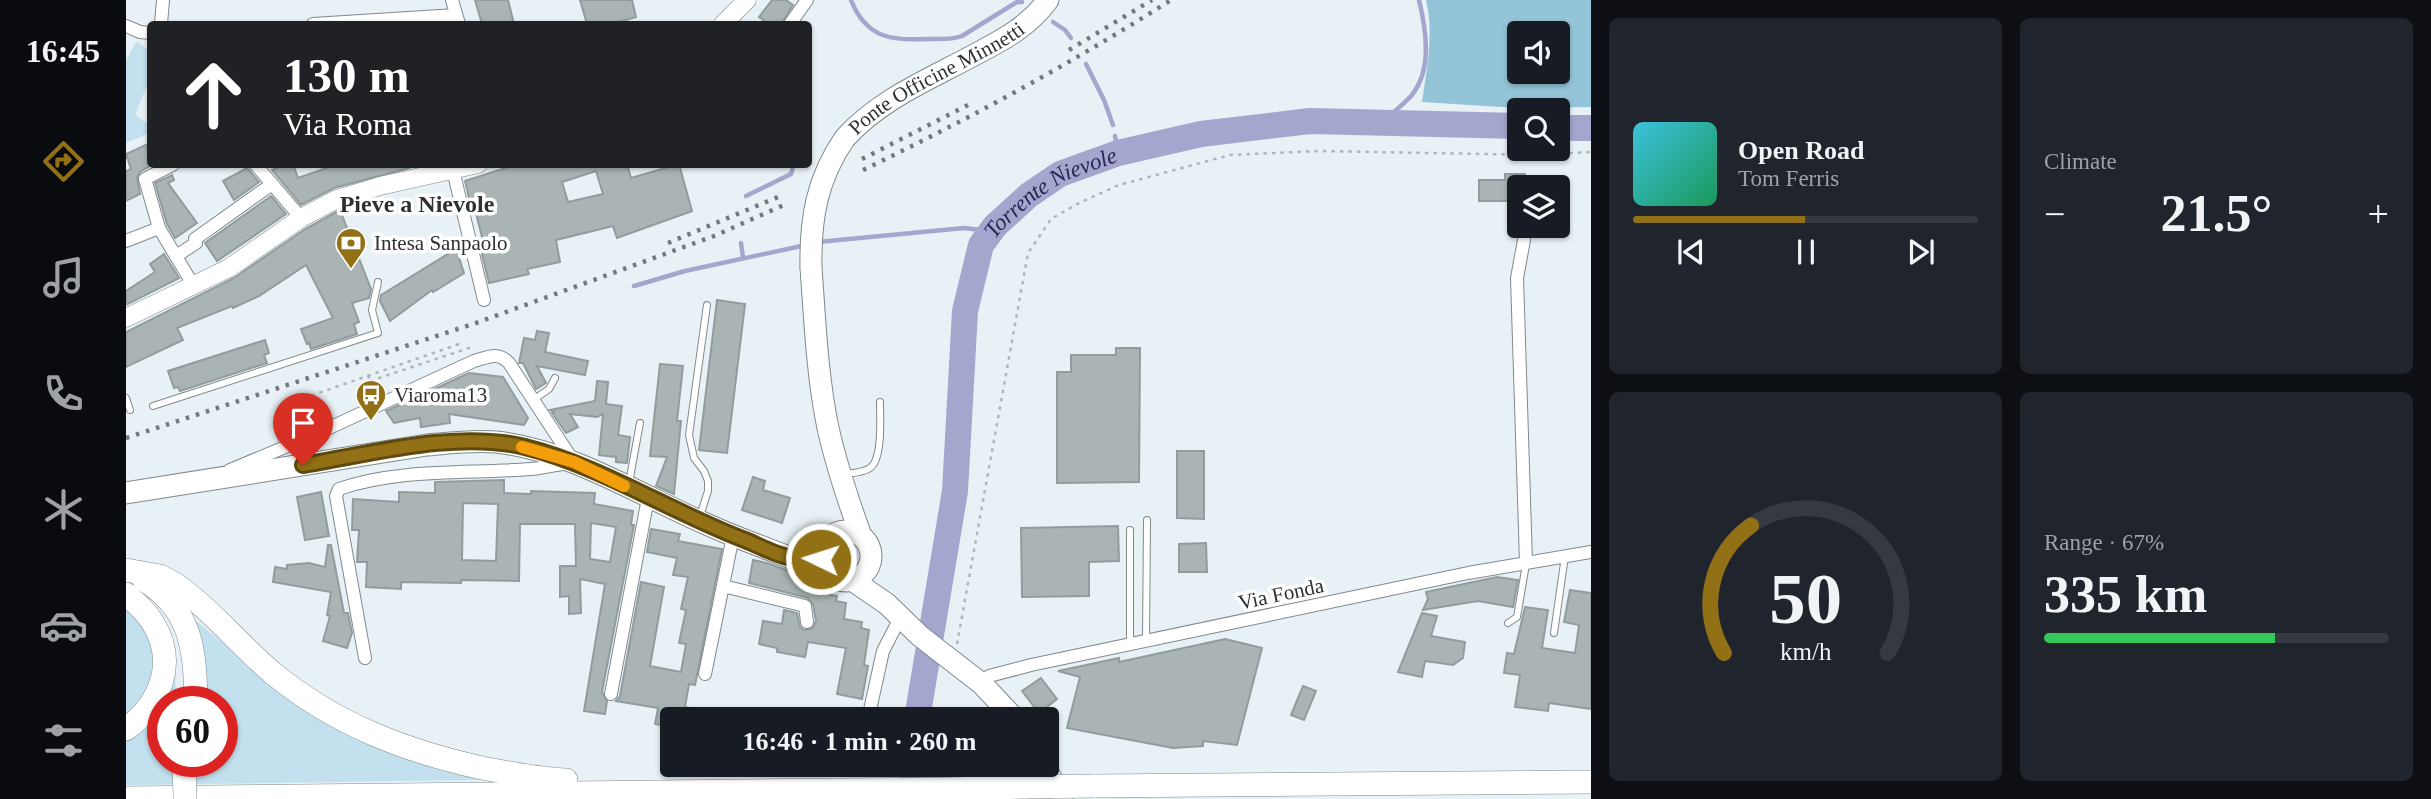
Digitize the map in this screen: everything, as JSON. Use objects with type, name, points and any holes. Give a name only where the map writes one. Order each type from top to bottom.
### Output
[{"type":"highway","points":[[127,581],[160,576],[175,584],[273,674],[299,693],[336,717],[402,747],[467,764],[544,778],[646,782],[719,791]]},
{"type":"highway","points":[[127,581],[160,611],[174,632],[181,657],[182,686]]},
{"type":"highway","points":[[127,581],[163,593],[173,605],[187,629],[194,654],[195,686]]},
{"type":"highway","points":[[126,729],[143,717],[158,692],[164,664],[162,646],[154,624],[127,581]]},
{"type":"highway","points":[[184,777],[185,799]]},
{"type":"highway","points":[[198,777],[199,799]]},
{"type":"highway","points":[[126,798],[1591,782]]},
{"type":"main road","points":[[726,21],[747,0]]},
{"type":"main road","name":"Ponte Officine Minnetti","points":[[861,536],[828,429],[813,301],[812,224],[820,183],[845,138],[866,117],[885,103],[1020,29],[1048,0]]},
{"type":"main road","points":[[126,318],[229,268],[301,219],[346,196],[461,168]]},
{"type":"main road","points":[[126,494],[427,445],[471,441],[523,447],[574,462],[733,536],[794,558],[824,564],[836,579],[852,580],[861,576],[870,563]]},
{"type":"main road","points":[[832,535],[843,483]]},
{"type":"main road","points":[[824,564],[825,541],[832,535],[846,531],[861,536],[870,548],[870,563],[893,611]]},
{"type":"main road","points":[[852,580],[982,684],[1004,707]]},
{"type":"main road","points":[[1050,777],[1062,799]]},
{"type":"street","points":[[161,21],[163,0]]},
{"type":"street","points":[[422,21],[458,20],[452,0]]},
{"type":"street","points":[[792,21],[807,0]]},
{"type":"street","points":[[126,26],[147,33]]},
{"type":"street","points":[[167,168],[145,179],[159,228],[189,278]]},
{"type":"street","points":[[258,168],[301,219]]},
{"type":"street","points":[[453,170],[484,300]]},
{"type":"street","points":[[176,256],[196,243],[195,239],[272,184]]},
{"type":"street","points":[[126,241],[159,228]]},
{"type":"street","points":[[1524,240],[1517,278],[1526,562]]},
{"type":"street","points":[[204,481],[329,429],[474,361],[495,355],[506,359],[574,462],[534,469],[427,474],[354,484],[339,489],[336,496],[365,658]]},
{"type":"street","points":[[251,473],[269,454]]},
{"type":"street","points":[[611,694],[648,498]]},
{"type":"street","points":[[705,674],[733,536]]},
{"type":"street","name":"Via Fonda","points":[[982,684],[989,677],[1031,665],[1526,562],[1591,552]]},
{"type":"street","points":[[723,586],[805,606],[807,622]]},
{"type":"street","points":[[871,707],[893,611]]},
{"type":"lane","points":[[153,406],[378,333],[372,310],[378,282]]},
{"type":"lane","points":[[699,521],[708,491],[708,481],[694,458],[689,435],[707,304]]},
{"type":"lane","points":[[533,400],[549,389],[555,378]]},
{"type":"lane","points":[[126,398],[130,410]]},
{"type":"lane","points":[[843,483],[874,466],[878,457],[880,402]]},
{"type":"lane","points":[[628,488],[640,423]]},
{"type":"lane","points":[[1146,642],[1147,520]]},
{"type":"lane","points":[[1130,530],[1130,645]]},
{"type":"lane","points":[[1555,633],[1565,556]]},
{"type":"lane","points":[[1508,623],[1517,617],[1526,562]]},
{"type":"path","points":[[954,662],[1028,253],[1051,219],[1119,185],[1230,155],[1318,151],[1539,155],[1591,152]]},
{"type":"path","points":[[329,429],[310,396],[462,343]]},
{"type":"path","points":[[370,381],[471,346],[474,361]]},
{"type":"path","points":[[368,375],[380,405]]},
{"type":"shaded area","points":[[1426,0],[1591,0],[1591,107],[1570,107],[1570,98],[1507,98],[1507,107],[1422,102],[1429,51]]},
{"type":"shaded area","points":[[137,41],[147,49],[147,85],[135,115],[147,123],[147,134],[126,143],[126,60]]},
{"type":"shaded area","points":[[847,544],[855,547],[858,555],[855,563],[847,566],[839,563],[836,555],[839,547]]},
{"type":"shaded area","points":[[126,606],[150,629],[156,658],[151,686],[147,686],[147,697],[126,719]]},
{"type":"shaded area","points":[[189,615],[243,659],[406,756],[479,780],[126,785],[126,739],[147,705],[147,777],[238,777],[238,686],[201,686]]},
{"type":"shaded area","points":[[175,659],[176,686],[158,686]]},
{"type":"building","points":[[475,0],[508,0],[513,21],[481,21]]},
{"type":"building","points":[[580,0],[632,0],[636,17],[622,21],[586,21]]},
{"type":"building","points":[[772,0],[786,0],[793,5],[783,21],[765,21],[759,17]]},
{"type":"building","points":[[147,144],[147,168],[137,177],[140,194],[126,201],[126,171],[131,169],[126,154]]},
{"type":"building","points":[[247,168],[259,182],[234,200],[223,181]]},
{"type":"building","points":[[294,168],[298,178],[327,168],[409,168],[334,188],[301,205],[272,170]]},
{"type":"building","points":[[506,168],[628,168],[631,178],[665,168],[680,168],[692,211],[617,238],[613,226],[556,240],[560,262],[527,269],[529,274],[489,283],[479,242],[483,241],[474,205],[471,206],[465,181]],"holes":[[[596,171],[603,194],[568,202],[562,182]]]},
{"type":"building","points":[[1505,174],[1525,174],[1507,175],[1507,201],[1479,201],[1479,180],[1505,180]]},
{"type":"building","points":[[172,175],[174,180],[168,183],[197,223],[175,238],[167,224],[155,183]]},
{"type":"building","points":[[271,196],[286,214],[217,261],[205,243]]},
{"type":"building","points":[[340,210],[371,289],[369,298],[352,303],[359,322],[354,324],[357,334],[311,349],[309,343],[307,344],[301,329],[333,318],[306,265],[259,296],[177,328],[183,340],[126,367],[126,332],[234,278],[305,229]]},
{"type":"building","points":[[456,249],[464,273],[433,292],[432,290],[390,321],[380,301],[381,295]]},
{"type":"building","points":[[164,254],[179,278],[126,305],[126,291],[155,272],[150,264]]},
{"type":"building","points":[[717,300],[745,304],[727,453],[699,450]]},
{"type":"building","points":[[537,331],[549,333],[545,352],[588,361],[585,375],[537,366],[546,383],[536,389],[523,363],[519,363],[524,338],[535,340]]},
{"type":"building","points":[[265,340],[269,353],[264,355],[267,363],[180,391],[178,387],[174,388],[168,371]]},
{"type":"building","points":[[1116,348],[1140,348],[1139,482],[1057,483],[1057,372],[1071,372],[1071,355],[1116,355]]},
{"type":"building","points":[[660,364],[683,366],[677,421],[681,421],[674,494],[656,486],[667,457],[650,456]]},
{"type":"building","points":[[469,373],[503,377],[528,418],[524,425],[449,414],[450,423],[421,427],[420,418],[394,423],[386,411]]},
{"type":"building","points":[[597,381],[608,382],[606,404],[622,406],[618,435],[630,437],[627,463],[616,462],[616,457],[599,455],[603,414],[597,417],[570,414],[578,427],[566,433],[552,413],[554,412],[550,410],[595,401]]},
{"type":"building","points":[[1177,451],[1204,451],[1204,519],[1177,518]]},
{"type":"building","points":[[753,477],[765,481],[763,490],[790,498],[782,523],[742,510]]},
{"type":"building","points":[[504,480],[504,493],[595,493],[594,504],[633,511],[631,525],[634,525],[602,692],[607,701],[605,714],[584,711],[605,584],[580,579],[581,613],[569,614],[569,596],[560,597],[560,566],[576,566],[575,524],[520,524],[519,581],[401,582],[401,589],[366,587],[367,562],[357,562],[359,530],[352,530],[353,499],[399,502],[399,492],[435,493],[435,482]],"holes":[[[463,503],[498,504],[496,561],[462,560]],[[591,523],[616,527],[610,562],[590,559]]]},
{"type":"building","points":[[321,492],[329,536],[305,540],[297,497]]},
{"type":"building","points":[[1118,526],[1119,561],[1089,562],[1089,596],[1022,597],[1021,528]]},
{"type":"building","points":[[651,529],[680,534],[678,541],[722,549],[695,685],[689,684],[685,707],[660,707],[660,725],[655,724],[658,708],[616,701],[620,696],[641,582],[664,587],[650,666],[681,672],[686,644],[679,643],[686,610],[681,609],[688,577],[673,575],[677,558],[647,552]]},
{"type":"building","points":[[1206,543],[1207,572],[1179,572],[1179,544]]},
{"type":"building","points":[[328,545],[331,545],[344,613],[348,613],[352,633],[347,648],[323,641],[330,616],[327,615],[331,592],[273,582],[275,567],[287,569],[287,565],[309,563],[325,567]]},
{"type":"building","points":[[753,560],[797,574],[797,579],[809,581],[809,585],[828,588],[826,594],[837,596],[836,601],[846,603],[844,619],[862,622],[861,628],[869,630],[864,665],[868,666],[862,699],[837,694],[846,648],[808,642],[805,657],[777,652],[777,648],[759,644],[763,621],[782,624],[784,610],[797,613],[800,627],[804,630],[813,628],[816,621],[813,604],[808,598],[749,583]]},
{"type":"building","points":[[1497,577],[1518,580],[1513,607],[1478,601],[1423,610],[1428,599],[1426,592]]},
{"type":"building","points":[[1570,590],[1591,593],[1591,709],[1549,703],[1548,711],[1515,707],[1520,675],[1504,673],[1507,653],[1514,654],[1525,607],[1548,610],[1542,648],[1575,653],[1579,625],[1564,622]]},
{"type":"building","points":[[1422,613],[1437,616],[1431,636],[1465,642],[1463,658],[1453,665],[1425,661],[1422,677],[1398,672]]},
{"type":"building","points":[[1225,639],[1262,648],[1237,745],[1203,741],[1203,746],[1173,748],[1067,728],[1080,677],[1058,671],[1119,658],[1119,662]]},
{"type":"building","points":[[1041,678],[1057,699],[1047,707],[1034,707],[1022,691]]},
{"type":"building","points":[[1303,686],[1316,691],[1304,720],[1291,715]]},
{"type":"waterway","points":[[851,0],[857,13],[872,30],[891,38],[902,39],[950,39],[962,36],[1017,2],[1022,2]]},
{"type":"waterway","points":[[1383,122],[1411,96],[1423,74],[1426,49],[1419,0]]},
{"type":"waterway","points":[[1053,22],[1071,38]]},
{"type":"waterway","points":[[1086,64],[1113,125]]},
{"type":"waterway","name":"Torrente Nievole","points":[[919,707],[955,491],[965,311],[981,245],[995,226],[1029,195],[1060,174],[1118,153],[1201,134],[1310,121],[1507,126]]},
{"type":"waterway","name":"Torrente Nievole","points":[[1570,128],[1591,128]]},
{"type":"waterway","points":[[1115,136],[1118,153]]},
{"type":"waterway","points":[[746,196],[791,174],[793,168]]},
{"type":"waterway","points":[[818,242],[964,228],[991,231]]},
{"type":"waterway","points":[[741,243],[743,258]]},
{"type":"waterway","points":[[634,286],[685,271],[806,245]]},
{"type":"waterway","name":"Torrente Nievole","points":[[911,799],[913,777]]},
{"type":"tunnel","points":[[858,777],[858,795]]},
{"type":"railway","points":[[1069,50],[1152,0]]},
{"type":"railway","points":[[863,170],[1020,90],[1171,0]]},
{"type":"railway","points":[[862,159],[968,105]]},
{"type":"railway","points":[[668,243],[778,197]]},
{"type":"railway","points":[[126,438],[476,323],[714,236],[784,205]]},
{"type":"slow traffic","points":[[522,447],[574,462],[624,486]]},
{"type":"place","name":"Intesa Sanpaolo","points":[[351,270]]},
{"type":"place","name":"Viaroma13","points":[[371,422]]},
{"type":"district","name":"Pieve a Nievole","points":[[417,204]]},
{"type":"route","points":[[303,465],[427,445],[471,441],[498,442],[574,462],[718,530],[770,550],[794,558],[821,554],[821,559]]}]
